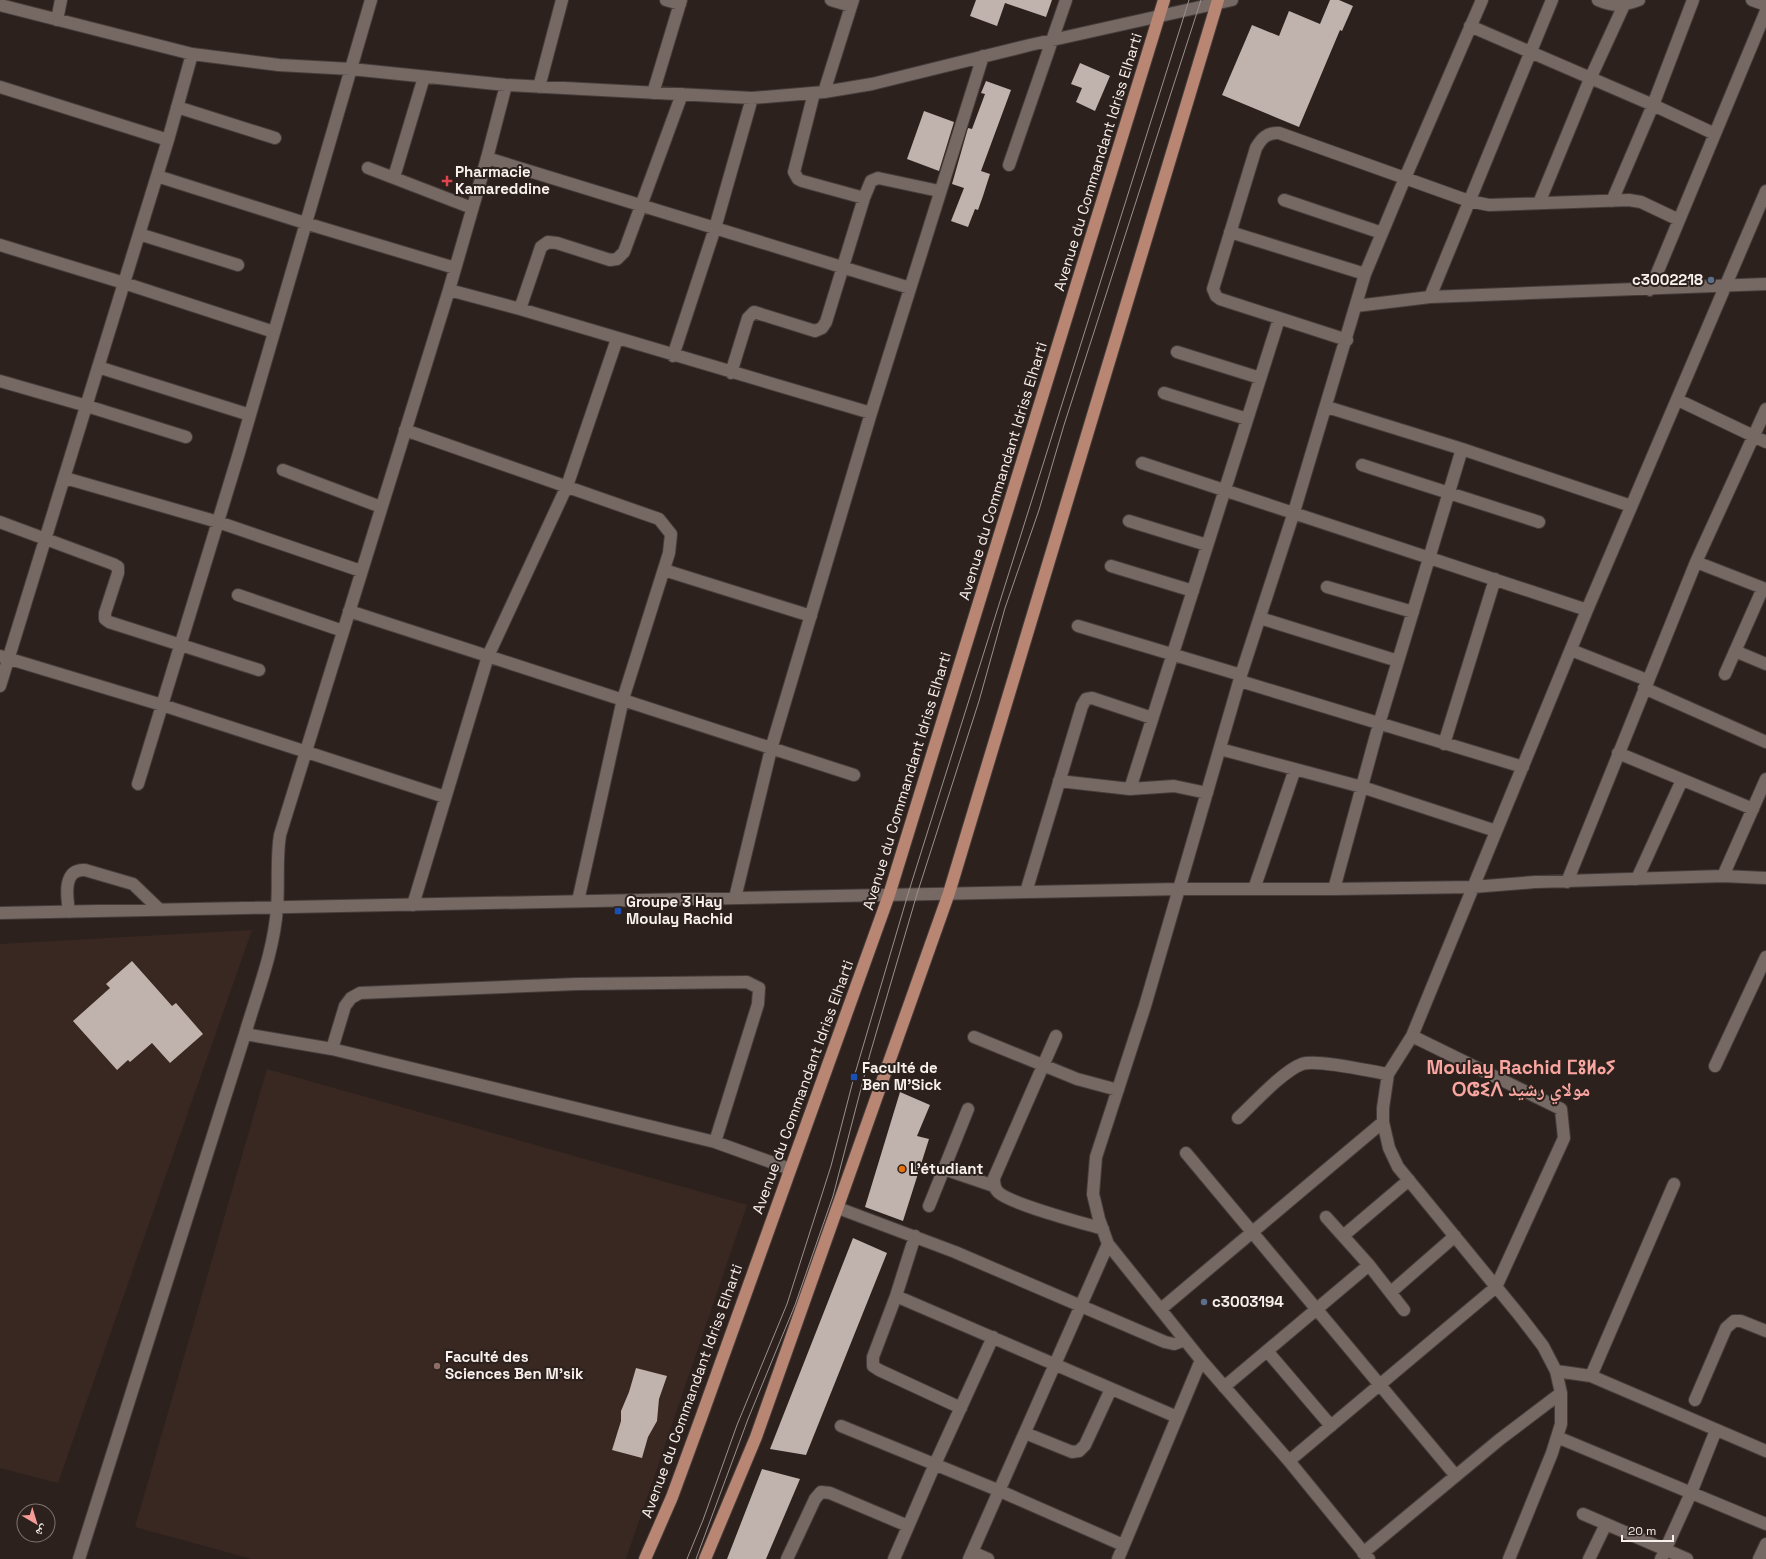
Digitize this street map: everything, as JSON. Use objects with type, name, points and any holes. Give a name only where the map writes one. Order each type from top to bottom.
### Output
[{"type":"main road","name":"Avenue du Commandant Idriss Elharti","points":[[645,1559],[677,1483],[889,895],[1164,0]]},
{"type":"main road","points":[[706,1559],[756,1437],[950,893],[1218,2]]},
{"type":"street","points":[[57,20],[61,0]]},
{"type":"street","points":[[138,784],[250,415],[371,0]]},
{"type":"street","points":[[539,87],[562,0]]},
{"type":"street","points":[[653,93],[680,2],[666,0]]},
{"type":"street","points":[[831,0],[852,3],[819,93],[794,172],[795,176],[802,182],[864,198]]},
{"type":"street","points":[[1009,165],[1054,40],[1066,0]]},
{"type":"street","points":[[0,5],[192,54],[279,65],[351,69],[506,85],[752,98],[819,93],[872,84],[983,56],[1232,0]]},
{"type":"street","points":[[1482,0],[1365,274],[1327,407],[1241,678],[1145,1006],[1096,1157],[1093,1194],[1108,1244],[1201,1360],[1289,1461],[1366,1556],[1499,1440],[1561,1393]]},
{"type":"street","points":[[1430,297],[1552,0]]},
{"type":"street","points":[[1598,0],[1612,4],[1624,5],[1639,0]]},
{"type":"street","points":[[1612,201],[1652,105],[1693,0]]},
{"type":"street","points":[[1752,0],[1766,5]]},
{"type":"street","points":[[1539,203],[1590,79],[1624,5]]},
{"type":"street","points":[[1650,290],[1766,11]]},
{"type":"street","points":[[1470,26],[1715,134]]},
{"type":"street","points":[[0,686],[4,657],[65,478],[168,140],[192,54]]},
{"type":"street","points":[[735,898],[770,749],[871,413],[939,192],[983,56]]},
{"type":"street","points":[[394,177],[424,77]]},
{"type":"street","points":[[78,1559],[245,1034],[270,948],[277,908],[278,850],[280,835],[380,507],[406,430],[449,290],[487,158],[506,85]]},
{"type":"street","points":[[0,87],[168,140]]},
{"type":"street","points":[[520,309],[540,247],[548,242],[557,243],[610,260],[617,260],[624,252],[682,94]]},
{"type":"street","points":[[674,356],[715,228],[752,98]]},
{"type":"street","points":[[177,107],[275,138]]},
{"type":"street","points":[[1347,340],[1278,319],[1220,299],[1214,293],[1213,289],[1256,148],[1260,140],[1266,135],[1279,133],[1469,201],[1489,205],[1629,200],[1641,202],[1679,220]]},
{"type":"street","points":[[487,158],[910,288]]},
{"type":"street","points":[[368,168],[472,208]]},
{"type":"street","points":[[157,176],[305,223],[455,268]]},
{"type":"street","points":[[731,373],[748,318],[754,312],[815,331],[822,328],[826,322],[864,198],[871,181],[878,178],[939,192]]},
{"type":"street","points":[[1508,1559],[1552,1453],[1561,1424],[1561,1393],[1556,1371],[1543,1346],[1398,1167],[1389,1148],[1383,1122],[1383,1108],[1388,1074],[1412,1036],[1587,610],[1766,191]]},
{"type":"street","points":[[1284,200],[1382,233]]},
{"type":"street","points":[[1230,232],[1365,274]]},
{"type":"street","points":[[139,234],[238,265]]},
{"type":"street","points":[[0,245],[124,283],[274,332]]},
{"type":"street","points":[[1356,306],[1430,297],[1650,290],[1766,284]]},
{"type":"street","points":[[449,290],[520,309],[731,373],[871,413]]},
{"type":"street","points":[[1130,789],[1278,319]]},
{"type":"street","points":[[413,905],[488,656],[567,486],[617,339]]},
{"type":"street","points":[[1177,352],[1260,378]]},
{"type":"street","points":[[98,367],[250,415]]},
{"type":"street","points":[[0,381],[186,437]]},
{"type":"street","points":[[1164,393],[1247,420]]},
{"type":"street","points":[[1678,400],[1766,442]]},
{"type":"street","points":[[1327,407],[1462,449],[1631,506]]},
{"type":"street","points":[[1567,882],[1645,684],[1696,562],[1766,409]]},
{"type":"street","points":[[406,430],[659,519],[670,534],[669,553],[623,699],[578,901]]},
{"type":"street","points":[[1334,889],[1379,724],[1462,449]]},
{"type":"street","points":[[1142,463],[1225,489],[1587,610]]},
{"type":"street","points":[[1362,464],[1540,522]]},
{"type":"street","points":[[283,470],[380,507]]},
{"type":"street","points":[[65,478],[218,522],[361,571]]},
{"type":"street","points":[[1129,521],[1207,546]]},
{"type":"street","points":[[0,522],[118,567],[118,573],[105,620],[259,670]]},
{"type":"street","points":[[1696,562],[1765,586],[1724,674]]},
{"type":"street","points":[[1111,566],[1193,591]]},
{"type":"street","points":[[664,570],[811,616]]},
{"type":"street","points":[[1444,744],[1495,579]]},
{"type":"street","points":[[1327,587],[1413,612]]},
{"type":"street","points":[[238,594],[343,630]]},
{"type":"street","points":[[348,611],[854,775]]},
{"type":"street","points":[[1260,618],[1398,661]]},
{"type":"street","points":[[1078,626],[1172,655],[1379,724],[1523,767]]},
{"type":"street","points":[[1571,650],[1766,742]]},
{"type":"street","points":[[1735,651],[1766,664]]},
{"type":"street","points":[[4,657],[162,705],[445,796]]},
{"type":"street","points":[[1026,892],[1082,706],[1086,699],[1092,698],[1152,718]]},
{"type":"street","points":[[1220,749],[1362,787],[1496,831]]},
{"type":"street","points":[[1618,753],[1753,809]]},
{"type":"street","points":[[1254,889],[1295,769]]},
{"type":"street","points":[[1723,876],[1766,779]]},
{"type":"street","points":[[1637,879],[1682,780]]},
{"type":"street","points":[[1059,781],[1130,789],[1174,786],[1207,793]]},
{"type":"street","points":[[69,912],[66,895],[67,883],[74,873],[79,870],[92,872],[133,884],[160,910]]},
{"type":"street","points":[[0,913],[950,893],[1179,889],[1473,887],[1535,882],[1723,876],[1766,878]]},
{"type":"street","points":[[1714,1066],[1766,957]]},
{"type":"street","points":[[332,1049],[345,1006],[351,998],[360,993],[577,984],[747,982],[759,988],[758,1004],[714,1142]]},
{"type":"street","points":[[245,1034],[332,1049],[714,1142],[790,1169]]},
{"type":"street","points":[[1056,1036],[1042,1065],[994,1178],[994,1186],[999,1193],[1015,1201],[1103,1229]]},
{"type":"street","points":[[1289,1461],[1496,1287],[1564,1138],[1561,1110],[1412,1036]]},
{"type":"street","points":[[974,1038],[1077,1079],[1118,1090]]},
{"type":"street","points":[[1238,1118],[1288,1071],[1302,1064],[1318,1063],[1388,1074]]},
{"type":"street","points":[[929,1206],[968,1109]]},
{"type":"street","points":[[1161,1309],[1383,1122]]},
{"type":"street","points":[[1186,1153],[1456,1476]]},
{"type":"street","points":[[944,1169],[994,1186]]},
{"type":"street","points":[[1343,1236],[1409,1180]]},
{"type":"street","points":[[1591,1376],[1674,1184]]},
{"type":"street","points":[[838,1208],[915,1236],[1081,1305],[1165,1342],[1174,1344],[1185,1340]]},
{"type":"street","points":[[1326,1217],[1369,1265],[1404,1310]]},
{"type":"street","points":[[915,1236],[896,1296],[873,1357],[873,1366],[961,1408]]},
{"type":"street","points":[[1391,1292],[1455,1236]]},
{"type":"street","points":[[988,1559],[971,1556],[1108,1244]]},
{"type":"street","points":[[1224,1387],[1369,1265]]},
{"type":"street","points":[[896,1296],[1177,1417]]},
{"type":"street","points":[[1696,1400],[1726,1328],[1734,1321],[1741,1321],[1766,1331]]},
{"type":"street","points":[[894,1559],[934,1464],[993,1337]]},
{"type":"street","points":[[1267,1351],[1331,1426]]},
{"type":"street","points":[[1120,1558],[1123,1546],[1201,1360]]},
{"type":"street","points":[[1556,1371],[1591,1376],[1766,1451]]},
{"type":"street","points":[[1025,1433],[1072,1452],[1079,1451],[1085,1445],[1111,1389]]},
{"type":"street","points":[[841,1426],[1000,1491],[1123,1546]]},
{"type":"street","points":[[1664,1554],[1691,1493],[1716,1430]]},
{"type":"street","points":[[1557,1437],[1766,1524]]},
{"type":"street","points":[[789,1558],[815,1499],[821,1492],[830,1493],[908,1526]]},
{"type":"street","points":[[1583,1514],[1606,1524],[1664,1554],[1687,1559]]},
{"type":"street","points":[[1589,1559],[1606,1524]]},
{"type":"street","points":[[1759,1559],[1766,1544]]},
{"type":"shaded area","points":[[252,930],[58,1483],[0,1468],[0,944]]},
{"type":"shaded area","name":"Faculté des Sciences Ben M'sik","points":[[267,1069],[747,1205],[626,1559],[252,1559],[135,1527]]},
{"type":"building","points":[[976,0],[1052,0],[1046,17],[1005,3],[997,26],[970,16]]},
{"type":"building","points":[[1330,0],[1339,0],[1353,6],[1342,31],[1340,30],[1299,127],[1222,95],[1252,25],[1279,36],[1289,11],[1320,24]]},
{"type":"building","points":[[1080,63],[1110,76],[1095,111],[1076,102],[1082,88],[1071,84]]},
{"type":"building","points":[[986,81],[1011,90],[981,171],[990,174],[978,210],[975,209],[968,227],[951,221],[964,188],[952,184],[968,128],[972,129],[985,94],[981,93]]},
{"type":"building","points":[[924,111],[954,122],[939,171],[907,159]]},
{"type":"building","points":[[132,961],[172,1006],[176,1003],[203,1034],[170,1063],[152,1043],[130,1062],[128,1060],[117,1070],[73,1021],[110,988],[106,984]]},
{"type":"building","points":[[900,1092],[930,1105],[917,1136],[929,1139],[903,1221],[865,1207]]},
{"type":"building","points":[[853,1238],[887,1253],[806,1455],[770,1449]]},
{"type":"building","points":[[636,1368],[667,1376],[659,1399],[657,1421],[648,1437],[642,1458],[612,1450],[621,1421],[621,1411],[629,1392]]},
{"type":"building","points":[[762,1469],[800,1479],[766,1559],[727,1559]]},
{"type":"tram line","points":[[687,1559],[703,1520],[737,1425],[787,1304],[831,1166],[854,1077],[908,894],[1189,0]]},
{"type":"tram line","points":[[696,1559],[748,1419],[795,1305],[833,1196],[870,1054],[917,894],[979,701],[1005,608],[1039,510],[1064,425],[1201,0]]},
{"type":"place","name":"Pharmacie Kamareddine","points":[[447,181]]},
{"type":"place","name":"c3002218","points":[[1711,280]]},
{"type":"place","name":"Groupe 3 Hay Moulay Rachid","points":[[618,911]]},
{"type":"place","name":"Faculté de Ben M'Sick","points":[[854,1077]]},
{"type":"place","name":"L'étudiant","points":[[902,1169]]},
{"type":"place","name":"c3003194","points":[[1204,1302]]},
{"type":"place","name":"Faculté des Sciences Ben M'sik","points":[[437,1366]]},
{"type":"district","name":"Moulay Rachid ⵎⵓⵍⴰⵢ ⵔⵛⵉⴷ مولاي رشيد","points":[[1521,1078]]}]
